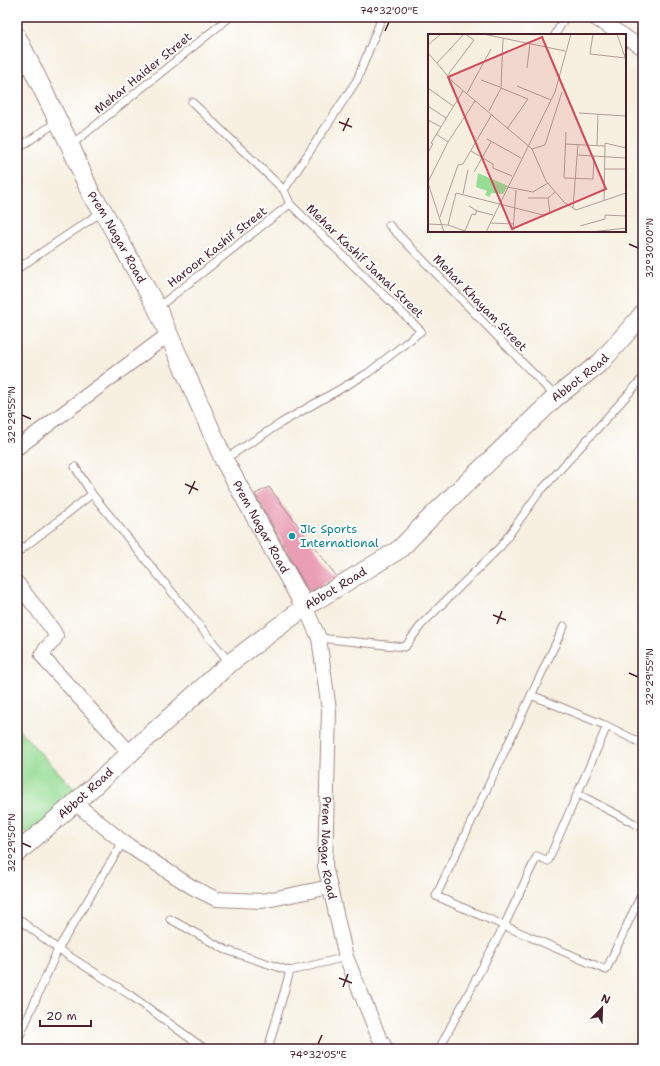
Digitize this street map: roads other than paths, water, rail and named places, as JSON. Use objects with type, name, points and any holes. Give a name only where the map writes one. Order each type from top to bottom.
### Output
[{"type":"street","points":[[593,17],[621,34]]},
{"type":"street","name":"Prem Nagar Road","points":[[17,37],[70,145],[92,194],[157,308],[224,460],[305,607],[319,638],[329,710],[325,866],[346,957],[378,1035],[386,1049]]},
{"type":"street","points":[[626,37],[643,48]]},
{"type":"street","name":"Abbot Road","points":[[17,852],[75,803],[230,663],[276,627],[305,607],[400,549],[428,520],[556,397],[601,362],[643,314]]},
{"type":"street","points":[[17,448],[169,334]]},
{"type":"street","points":[[17,583],[54,630],[56,636],[54,641],[42,654],[47,662],[130,753]]},
{"type":"street","points":[[75,803],[122,842],[192,887],[216,899],[262,901],[330,886]]},
{"type":"lane","name":"Mehar Haider Street","points":[[70,145],[230,17]]},
{"type":"lane","points":[[284,190],[357,80],[382,17]]},
{"type":"lane","points":[[556,34],[565,17]]},
{"type":"lane","name":"Mehar Kashif Jamal Street","points":[[192,102],[284,190],[290,204],[420,330],[368,372],[281,423],[224,460]]},
{"type":"lane","points":[[17,149],[58,121]]},
{"type":"lane","name":"Haroon Kashif Street","points":[[157,308],[290,204]]},
{"type":"lane","points":[[17,269],[103,211]]},
{"type":"lane","name":"Mehar Khayam Street","points":[[389,225],[556,397]]},
{"type":"lane","points":[[319,638],[405,647],[422,624],[501,546],[538,494],[641,380]]},
{"type":"lane","points":[[75,467],[92,494],[230,663]]},
{"type":"lane","points":[[17,553],[92,494]]},
{"type":"lane","points":[[564,626],[436,896],[606,970],[643,892]]},
{"type":"lane","points":[[531,694],[608,726],[643,744]]},
{"type":"lane","points":[[439,1049],[504,926],[537,856],[548,861],[608,726]]},
{"type":"lane","points":[[578,794],[643,828]]},
{"type":"lane","points":[[17,1040],[58,949],[122,842]]},
{"type":"lane","points":[[17,918],[58,949],[130,995],[205,1049]]},
{"type":"lane","points":[[170,919],[226,950],[290,971],[346,957]]},
{"type":"lane","points":[[268,1049],[290,971]]},
{"type":"place","name":"Jic Sports International","points":[[292,536]]}]
